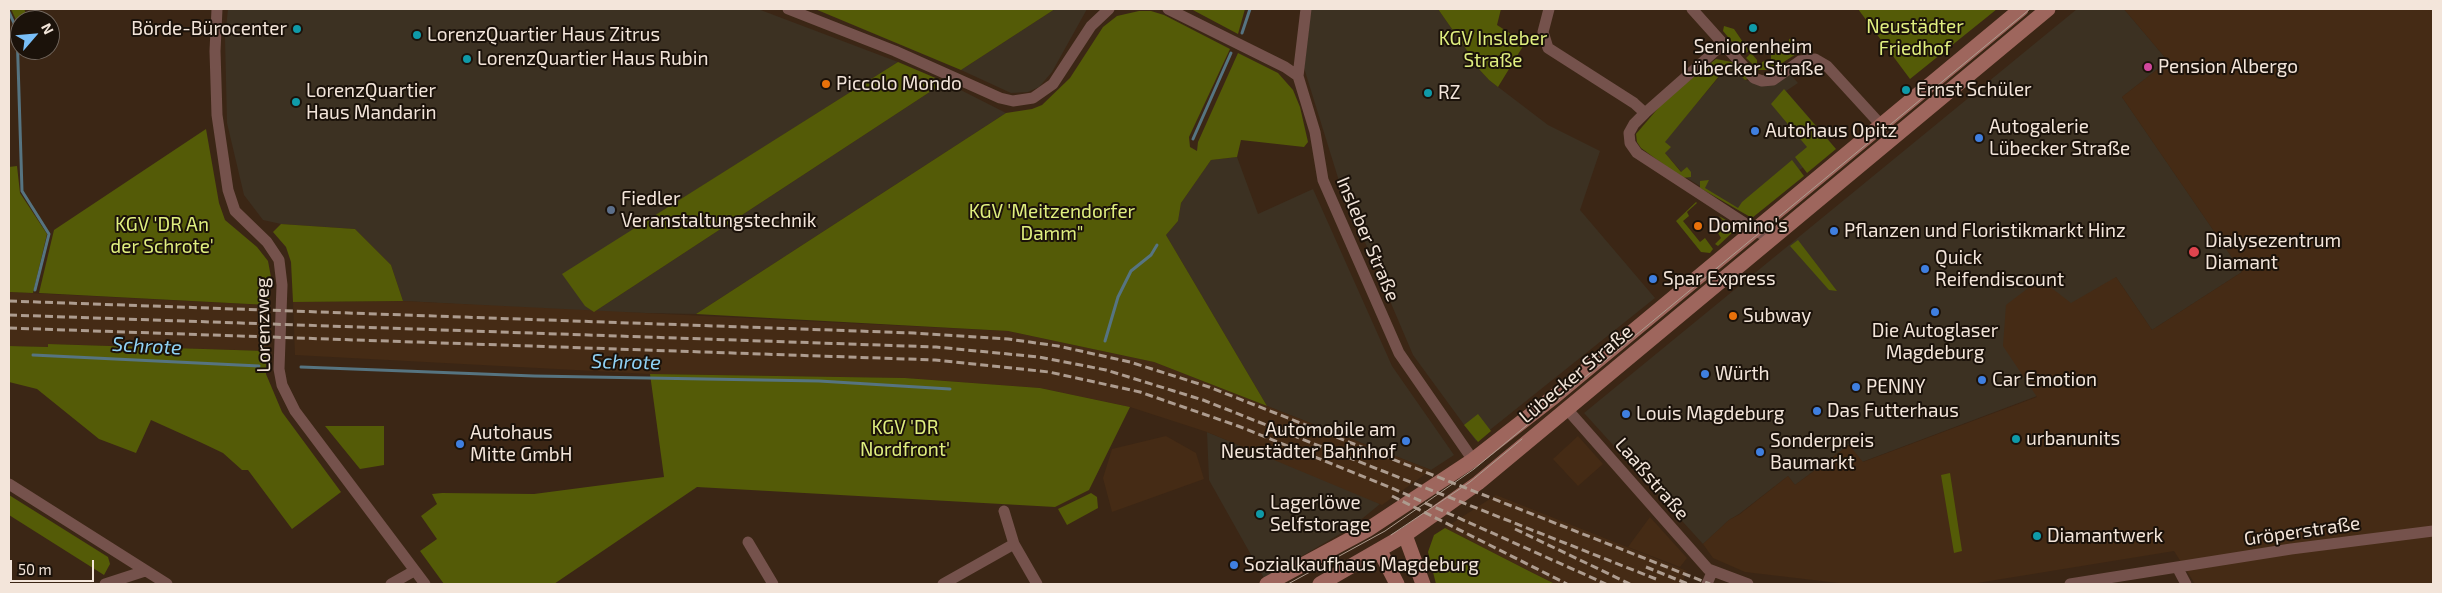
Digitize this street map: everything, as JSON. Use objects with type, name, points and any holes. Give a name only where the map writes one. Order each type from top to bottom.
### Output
[{"type":"main road","name":"Lübecker Straße","points":[[1267,584],[1367,530],[1473,460],[1555,396],[2021,9]]},
{"type":"main road","name":"Lübecker Straße","points":[[1320,584],[1380,551],[1478,483],[1769,239],[2048,9]]},
{"type":"main road","points":[[1390,515],[1380,551],[1397,584]]},
{"type":"main road","points":[[1367,530],[1405,535],[1422,584]]},
{"type":"street","name":"Lorenzweg","points":[[216,9],[214,51],[217,115],[228,190],[237,213],[267,242],[279,260],[282,285],[279,368],[282,385],[295,411],[425,584]]},
{"type":"street","points":[[788,9],[895,51],[1000,98],[1013,101],[1033,98],[1053,84],[1090,26],[1110,9]]},
{"type":"street","points":[[1168,9],[1298,76]]},
{"type":"street","name":"Insleber Straße","points":[[1306,9],[1298,76],[1315,132],[1322,178],[1388,331],[1407,367],[1473,460]]},
{"type":"street","points":[[1549,9],[1543,32],[1548,48],[1645,112]]},
{"type":"street","points":[[1692,9],[1751,76],[1762,81],[1773,80],[1803,60],[1818,60],[1827,66],[1881,125]]},
{"type":"street","points":[[1722,45],[1645,112],[1629,133],[1630,143],[1637,154],[1769,239]]},
{"type":"street","name":"Laaßstraße","points":[[1566,408],[1712,572]]},
{"type":"street","points":[[9,484],[167,584]]},
{"type":"street","points":[[1004,511],[1014,544],[1038,584]]},
{"type":"street","name":"Gröperstraße","points":[[2070,584],[2291,549],[2433,531]]},
{"type":"street","points":[[748,542],[773,584]]},
{"type":"street","points":[[943,584],[1014,544]]},
{"type":"street","points":[[2177,568],[2186,584]]},
{"type":"street","points":[[105,584],[145,571]]},
{"type":"street","points":[[391,584],[414,571]]},
{"type":"street","points":[[1707,584],[1712,572],[1748,584]]},
{"type":"shaded area","points":[[228,9],[758,9],[898,62],[650,219],[594,312],[403,301],[391,265],[355,229],[281,224],[263,220],[244,195],[227,123],[225,38]]},
{"type":"shaded area","points":[[1055,9],[1087,9],[1052,72],[1039,87],[1028,92],[1011,93],[961,70]]},
{"type":"shaded area","points":[[1311,9],[1438,9],[1468,52],[1466,55],[1489,80],[1548,125],[1600,151],[1580,210],[1655,298],[1476,441],[1413,355],[1339,181],[1304,68]]},
{"type":"shaded area","points":[[2077,9],[2124,9],[2168,61],[2122,97],[2242,272],[2152,330],[2116,277],[2037,396],[1862,462],[1849,445],[1795,485],[1788,476],[1729,520],[1703,544],[1584,413]]},
{"type":"shaded area","points":[[2124,9],[2433,9],[2433,584],[2195,584],[2174,551],[1971,584],[1847,584],[1745,572],[1713,558],[1703,544],[1729,520],[1740,514],[1788,476],[1795,485],[1849,445],[1863,462],[2037,397],[2003,346],[2006,305],[2040,279],[2071,303],[2116,277],[2152,330],[2242,272],[2122,97],[2168,61]]},
{"type":"shaded area","points":[[1730,64],[1745,80],[1767,85],[1790,74],[1798,83],[1786,91],[1832,144],[1745,214],[1687,178],[1665,153],[1664,142]]},
{"type":"shaded area","points":[[945,82],[1006,113],[696,314],[594,312]]},
{"type":"shaded area","points":[[1237,157],[1258,214],[1313,189],[1392,366],[1454,455],[1431,470],[1267,406],[1166,235],[1178,221],[1181,203],[1211,160]]},
{"type":"shaded area","points":[[9,292],[268,305],[266,351],[49,344],[48,347],[9,346]]},
{"type":"shaded area","points":[[403,301],[1008,331],[1154,362],[1431,470],[1382,505],[1207,432],[1130,407],[1040,388],[905,378],[650,374],[295,355],[293,302]]},
{"type":"shaded area","points":[[1207,432],[1361,494],[1380,504],[1352,527],[1264,578],[1209,480]]},
{"type":"shaded area","points":[[1166,436],[1196,453],[1204,479],[1112,512],[1103,478],[1112,449]]},
{"type":"shaded area","points":[[1578,436],[1603,464],[1578,486],[1553,459]]},
{"type":"shaded area","points":[[1496,495],[1687,571],[1682,584],[1555,584],[1445,528]]},
{"type":"shaded area","points":[[1650,517],[1687,558],[1680,567],[1628,547]]},
{"type":"green space","points":[[815,9],[1055,9],[961,70]]},
{"type":"green space","points":[[1191,9],[1245,9],[1238,34]]},
{"type":"green space","name":"KGV Insleber Straße","points":[[1438,9],[1501,9],[1497,25],[1525,43],[1498,87],[1466,55],[1468,52]]},
{"type":"green space","name":"Neustädter Friedhof","points":[[1858,9],[1997,9],[1910,79]]},
{"type":"green space","name":"KGV 'Meitzendorfer Damm\"","points":[[1139,11],[1151,11],[1164,15],[1230,49],[1189,137],[1190,147],[1197,151],[1198,142],[1238,53],[1278,73],[1293,90],[1300,107],[1308,142],[1304,147],[1241,140],[1237,157],[1211,160],[1181,203],[1178,221],[1166,235],[1267,406],[1154,362],[1008,331],[696,314],[1006,113],[1032,109],[1042,105],[1070,78],[1103,27],[1117,16]]},
{"type":"green space","points":[[1724,26],[1734,29],[1749,51],[1743,55],[1723,31]]},
{"type":"green space","points":[[1794,38],[1795,42],[1804,42],[1801,51],[1771,70],[1759,70],[1746,58],[1751,53],[1757,60],[1757,66],[1761,66],[1762,62],[1771,59],[1771,55],[1775,55],[1776,51],[1780,51],[1780,47],[1789,44],[1789,39]]},
{"type":"green space","points":[[1716,59],[1732,62],[1748,79],[1745,80],[1729,64],[1665,142],[1671,147],[1665,153],[1681,172],[1687,167],[1691,172],[1691,177],[1682,178],[1641,148],[1637,142],[1636,134],[1666,99]]},
{"type":"green space","points":[[898,62],[945,82],[594,312],[585,306],[562,274]]},
{"type":"green space","points":[[1784,89],[1836,149],[1807,173],[1795,157],[1807,147],[1771,104]]},
{"type":"green space","name":"KGV 'DR An der Schrote'","points":[[206,129],[219,203],[225,220],[257,247],[268,261],[271,277],[268,305],[39,293],[54,230]]},
{"type":"green space","points":[[1792,160],[1804,176],[1752,218],[1700,188],[1700,181],[1709,180],[1705,188],[1738,208],[1742,202]]},
{"type":"green space","points":[[17,166],[20,193],[47,234],[33,293],[9,292],[9,167]]},
{"type":"green space","points":[[1696,202],[1687,212],[1689,216],[1683,221],[1700,242],[1705,238],[1713,249],[1710,253],[1701,252],[1676,221]]},
{"type":"green space","points":[[1719,216],[1731,223],[1735,230],[1718,246],[1715,244],[1721,238],[1718,233],[1727,225]]},
{"type":"green space","points":[[281,224],[355,229],[391,265],[403,301],[293,302],[291,262],[286,247],[273,232]]},
{"type":"green space","points":[[1798,240],[1837,291],[1829,290],[1790,246]]},
{"type":"green space","points":[[48,344],[266,351],[266,374],[282,412],[341,492],[292,529],[248,470],[242,470],[223,453],[202,443],[151,420],[136,453],[99,439],[37,389],[9,382],[9,346],[48,347]]},
{"type":"green space","name":"KGV 'DR Nordfront'","points":[[650,374],[905,378],[1040,388],[1130,407],[1089,490],[1055,507],[697,487],[554,584],[444,584],[420,551],[437,539],[421,516],[437,504],[432,494],[534,494],[664,477]]},
{"type":"green space","points":[[1478,414],[1491,431],[1478,442],[1464,425]]},
{"type":"green space","points":[[325,426],[384,426],[384,465],[360,469]]},
{"type":"green space","points":[[1950,473],[1962,551],[1954,553],[1941,475]]},
{"type":"green space","points":[[1091,493],[1097,497],[1098,508],[1067,525],[1058,509]]},
{"type":"green space","points":[[9,495],[108,557],[110,564],[104,575],[9,515]]},
{"type":"green space","points":[[1445,528],[1555,584],[1436,584],[1428,552],[1434,535]]},
{"type":"waterway","points":[[1242,33],[1250,9]]},
{"type":"waterway","name":"Schrote","points":[[9,12],[17,30],[22,191],[49,234],[35,290]]},
{"type":"waterway","points":[[1193,139],[1231,53]]},
{"type":"waterway","points":[[1105,341],[1118,297],[1131,271],[1151,255],[1157,245]]},
{"type":"waterway","name":"Schrote","points":[[33,355],[259,366]]},
{"type":"waterway","name":"Schrote","points":[[301,367],[534,376],[819,381],[950,389]]},
{"type":"tram line","points":[[1288,584],[1385,531],[1474,469],[2030,9]]},
{"type":"tram line","points":[[1391,535],[1470,482],[1522,439]]},
{"type":"railway","points":[[9,301],[914,333],[1008,339],[1058,346],[1130,362],[1209,387],[1710,584]]},
{"type":"railway","points":[[9,315],[936,347],[1039,357],[1106,370],[1203,400],[1656,579]]},
{"type":"railway","points":[[9,328],[935,360],[1049,372],[1140,392],[1238,426],[1394,489],[1606,584]]},
{"type":"railway","points":[[1392,496],[1567,584]]},
{"type":"railway","points":[[1515,529],[1630,584]]},
{"type":"railway","points":[[1646,567],[1688,584]]},
{"type":"place","name":"Seniorenheim Lübecker Straße","points":[[1753,28]]},
{"type":"place","name":"Börde-Bürocenter","points":[[297,29]]},
{"type":"place","name":"LorenzQuartier Haus Zitrus","points":[[417,35]]},
{"type":"place","name":"LorenzQuartier Haus Rubin","points":[[467,59]]},
{"type":"place","name":"Pension Albergo","points":[[2148,67]]},
{"type":"place","name":"Piccolo Mondo","points":[[826,84]]},
{"type":"place","name":"Ernst Schüler","points":[[1906,90]]},
{"type":"place","name":"RZ","points":[[1428,93]]},
{"type":"place","name":"LorenzQuartier Haus Mandarin","points":[[296,102]]},
{"type":"place","name":"Autohaus Opitz","points":[[1755,131]]},
{"type":"place","name":"Autogalerie Lübecker Straße","points":[[1979,138]]},
{"type":"place","name":"Fiedler Veranstaltungstechnik","points":[[611,210]]},
{"type":"place","name":"Domino's","points":[[1698,226]]},
{"type":"place","name":"Pflanzen und Floristikmarkt Hinz","points":[[1834,231]]},
{"type":"place","name":"Dialysezentrum Diamant","points":[[2194,252]]},
{"type":"place","name":"Quick Reifendiscount","points":[[1925,269]]},
{"type":"place","name":"Spar Express","points":[[1653,279]]},
{"type":"place","name":"Die Autoglaser Magdeburg","points":[[1935,312]]},
{"type":"place","name":"Subway","points":[[1733,316]]},
{"type":"place","name":"Würth","points":[[1705,374]]},
{"type":"place","name":"Car Emotion","points":[[1982,380]]},
{"type":"place","name":"PENNY","points":[[1856,387]]},
{"type":"place","name":"Das Futterhaus","points":[[1817,411]]},
{"type":"place","name":"Louis Magdeburg","points":[[1626,414]]},
{"type":"place","name":"urbanunits","points":[[2016,439]]},
{"type":"place","name":"Automobile am Neustädter Bahnhof","points":[[1406,441]]},
{"type":"place","name":"Autohaus Mitte GmbH","points":[[460,444]]},
{"type":"place","name":"Sonderpreis Baumarkt","points":[[1760,452]]},
{"type":"place","name":"Lagerlöwe Selfstorage","points":[[1260,514]]},
{"type":"place","name":"Diamantwerk","points":[[2037,536]]},
{"type":"place","name":"Sozialkaufhaus Magdeburg","points":[[1234,565]]}]
